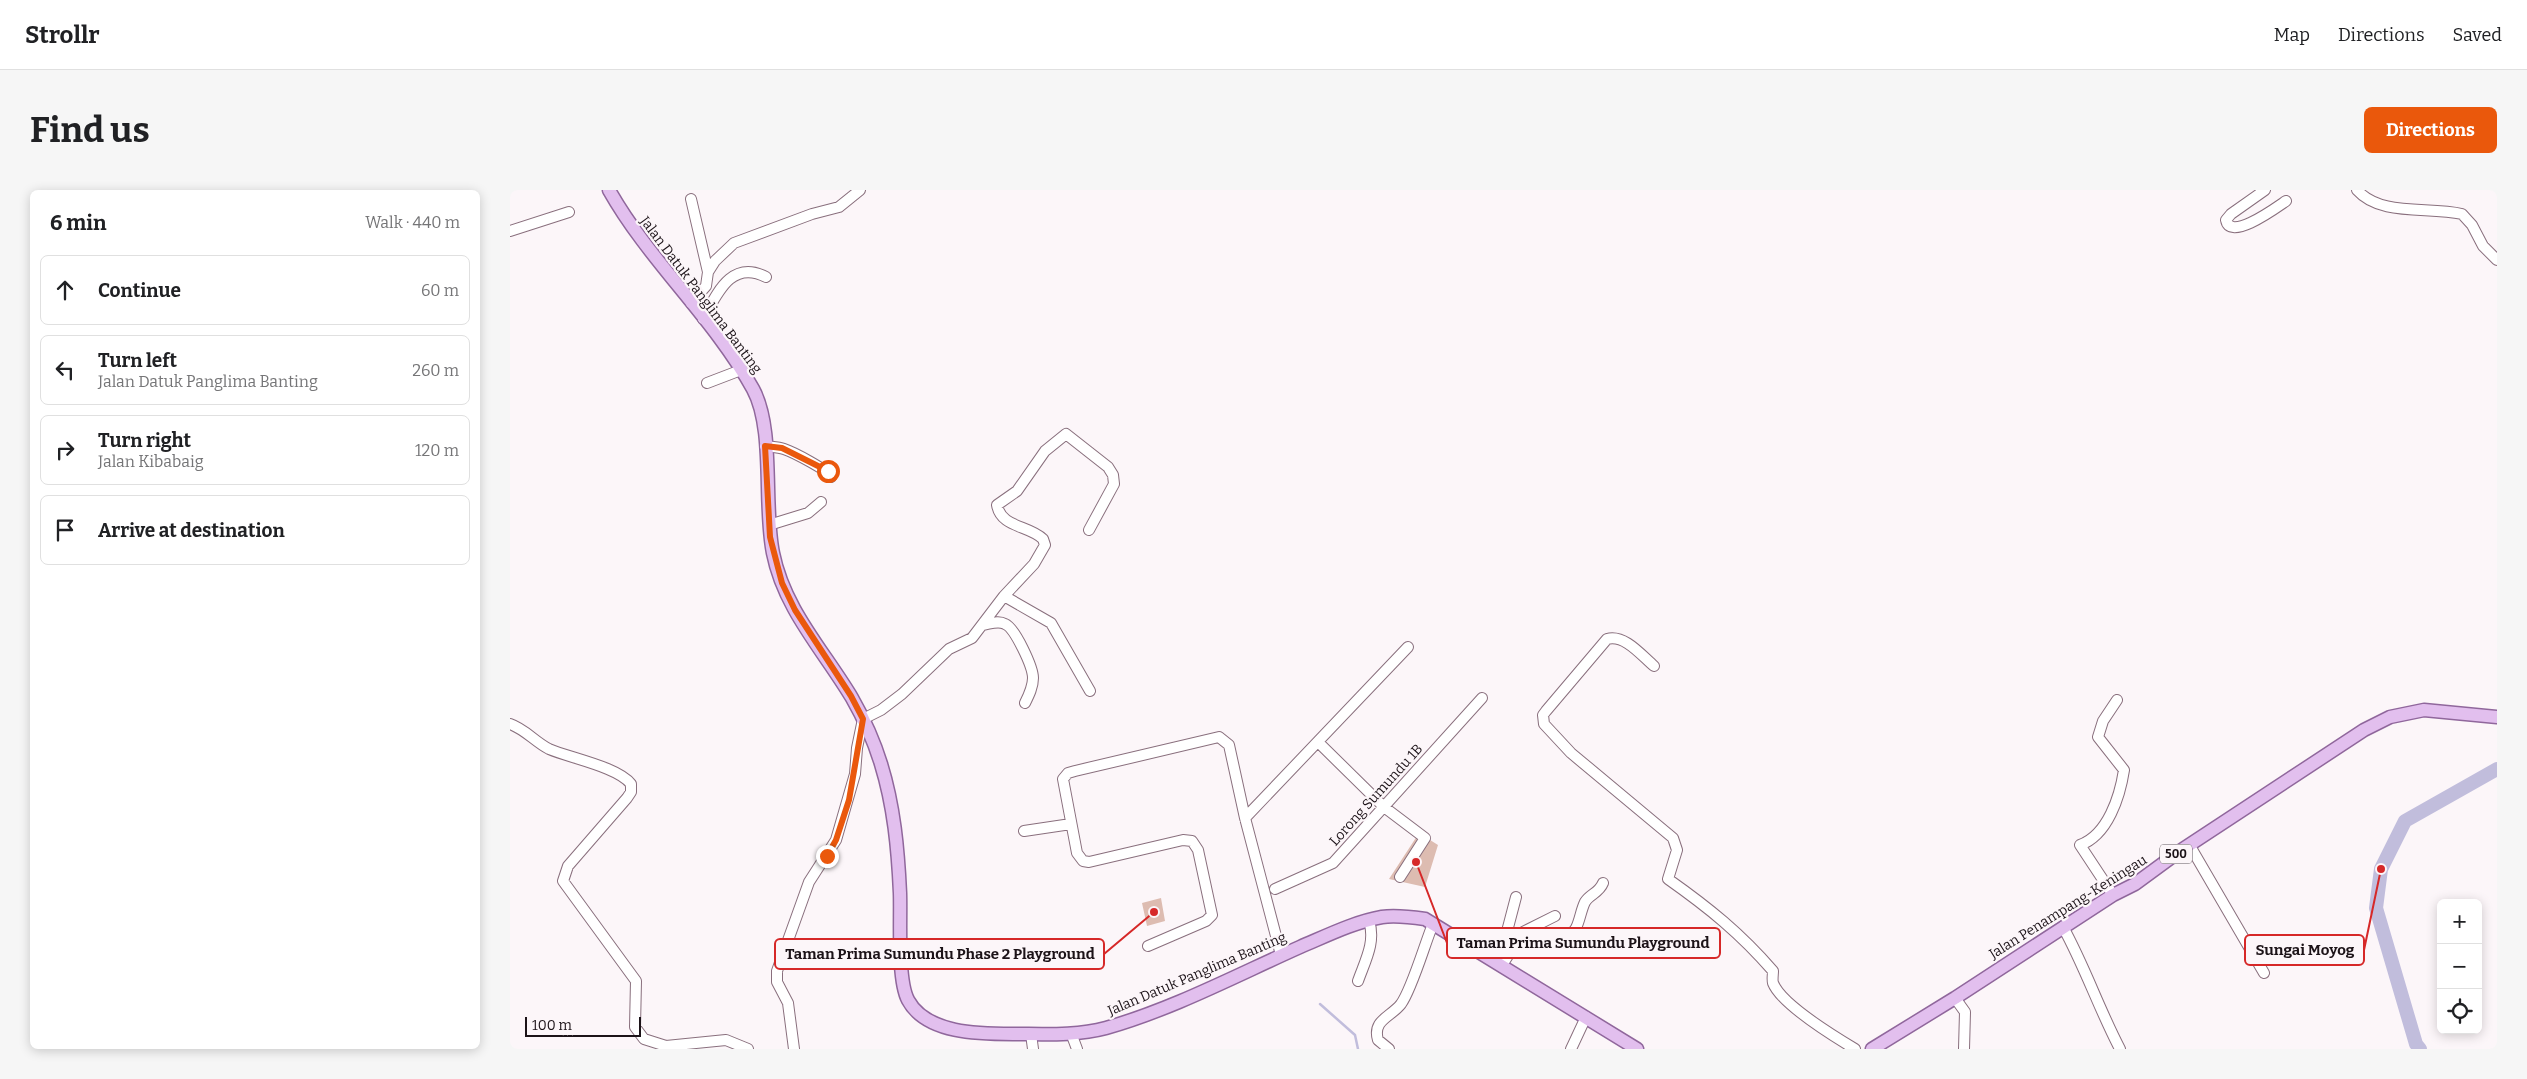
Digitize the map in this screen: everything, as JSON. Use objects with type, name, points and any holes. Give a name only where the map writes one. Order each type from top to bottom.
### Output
[{"type":"main road","name":"Jalan Datuk Panglima Banting","points":[[609,190],[630,226],[741,370],[759,402],[764,422],[769,525],[773,554],[789,599],[863,719],[879,758],[893,808],[900,889],[903,988],[910,1004],[929,1021],[953,1029],[976,1032],[1072,1033],[1106,1028],[1139,1017],[1282,955],[1369,921],[1396,916],[1425,919],[1637,1049]]},
{"type":"main road","name":"Jalan Penampang-Keningau","points":[[1872,1049],[1955,998],[2113,895],[2135,884],[2340,744],[2390,718],[2424,710],[2484,718],[2497,717]]},
{"type":"street","points":[[708,272],[720,254],[734,243],[812,214],[839,207],[860,190]]},
{"type":"street","points":[[2265,190],[2231,214],[2226,220],[2226,224],[2239,227],[2258,219],[2286,201]]},
{"type":"street","points":[[2357,190],[2365,199],[2383,206],[2462,214],[2472,225],[2483,246],[2497,260]]},
{"type":"street","points":[[691,199],[708,272],[706,286],[691,303]]},
{"type":"street","points":[[510,232],[569,212]]},
{"type":"street","points":[[703,319],[722,286],[731,277],[750,272],[766,277]]},
{"type":"street","points":[[707,383],[741,370]]},
{"type":"street","points":[[794,1049],[788,1002],[777,982],[777,971],[809,882],[836,840],[855,774],[856,748],[863,719],[891,702],[949,649],[968,641],[1004,596],[1034,564],[1045,545],[1040,536],[1011,524],[1003,517],[997,505],[1017,491],[1045,451],[1066,434],[1108,467],[1114,479],[1114,484],[1089,530]]},
{"type":"street","points":[[765,446],[782,448],[791,452],[825,469],[831,477]]},
{"type":"street","points":[[769,525],[808,513],[821,502]]},
{"type":"street","points":[[1004,596],[1051,623],[1090,691]]},
{"type":"street","points":[[982,625],[998,622],[1013,631],[1033,673],[1032,687],[1025,704]]},
{"type":"street","points":[[1654,666],[1622,639],[1615,637],[1607,639],[1546,710],[1543,715],[1544,724],[1571,753],[1673,838],[1677,850],[1668,879],[1729,924],[1749,943],[1774,971],[1773,982],[1786,999],[1804,1015],[1855,1049]]},
{"type":"street","points":[[1245,818],[1319,743],[1408,647]]},
{"type":"street","name":"Lorong Sumundu 1B","points":[[1275,889],[1334,863],[1482,698]]},
{"type":"street","points":[[2113,895],[2080,845],[2090,841],[2098,834],[2111,811],[2122,782],[2124,770],[2098,737],[2103,721],[2117,700]]},
{"type":"street","points":[[510,724],[544,746],[623,777],[631,784],[631,792],[627,798],[568,866],[563,881],[636,981],[635,1020],[637,1031],[644,1039],[651,1043],[666,1046],[678,1047],[726,1040],[748,1049]]},
{"type":"street","points":[[1148,946],[1206,921],[1212,915],[1198,850],[1192,841],[1183,840],[1083,862],[1077,853],[1063,779],[1068,774],[1219,737],[1229,745],[1245,818],[1282,955]]},
{"type":"street","points":[[1319,743],[1384,808],[1425,838],[1400,877]]},
{"type":"street","points":[[1024,831],[1071,824]]},
{"type":"street","points":[[2190,846],[2264,973]]},
{"type":"street","points":[[1516,896],[1505,932],[1505,939],[1514,944],[1551,942],[1562,940],[1572,934],[1587,900],[1600,889],[1603,883]]},
{"type":"street","points":[[1502,965],[1523,932],[1555,916]]},
{"type":"street","points":[[1358,981],[1372,942],[1372,930],[1369,921]]},
{"type":"street","points":[[1390,1049],[1378,1040],[1376,1030],[1379,1024],[1401,1004],[1433,924]]},
{"type":"street","points":[[2063,927],[2080,956],[2088,983],[2120,1049]]},
{"type":"street","points":[[1955,998],[1965,1012],[1964,1049]]},
{"type":"street","points":[[1571,1049],[1586,1017]]},
{"type":"street","points":[[1072,1033],[1077,1049]]},
{"type":"street","points":[[1031,1034],[1033,1049]]},
{"type":"shaded area","points":[[1419,833],[1438,845],[1425,887],[1389,879]]},
{"type":"shaded area","points":[[1161,898],[1165,921],[1147,926],[1142,903]]},
{"type":"waterway","points":[[2420,1049],[2416,1044],[2376,908],[2381,869],[2405,821],[2497,769]]},
{"type":"waterway","points":[[1320,1004],[1355,1035],[1358,1049]]},
{"type":"place","name":"Taman Prima Sumundu Playground","points":[[1416,862]]},
{"type":"place","name":"Sungai Moyog","points":[[2381,869]]},
{"type":"place","name":"Taman Prima Sumundu Phase 2 Playground","points":[[1154,912]]},
{"type":"route","points":[[827,856],[836,840],[849,800],[855,774],[856,748],[863,719],[851,696],[818,649],[789,599],[782,583],[770,537],[765,446],[782,448],[828,471]]}]
